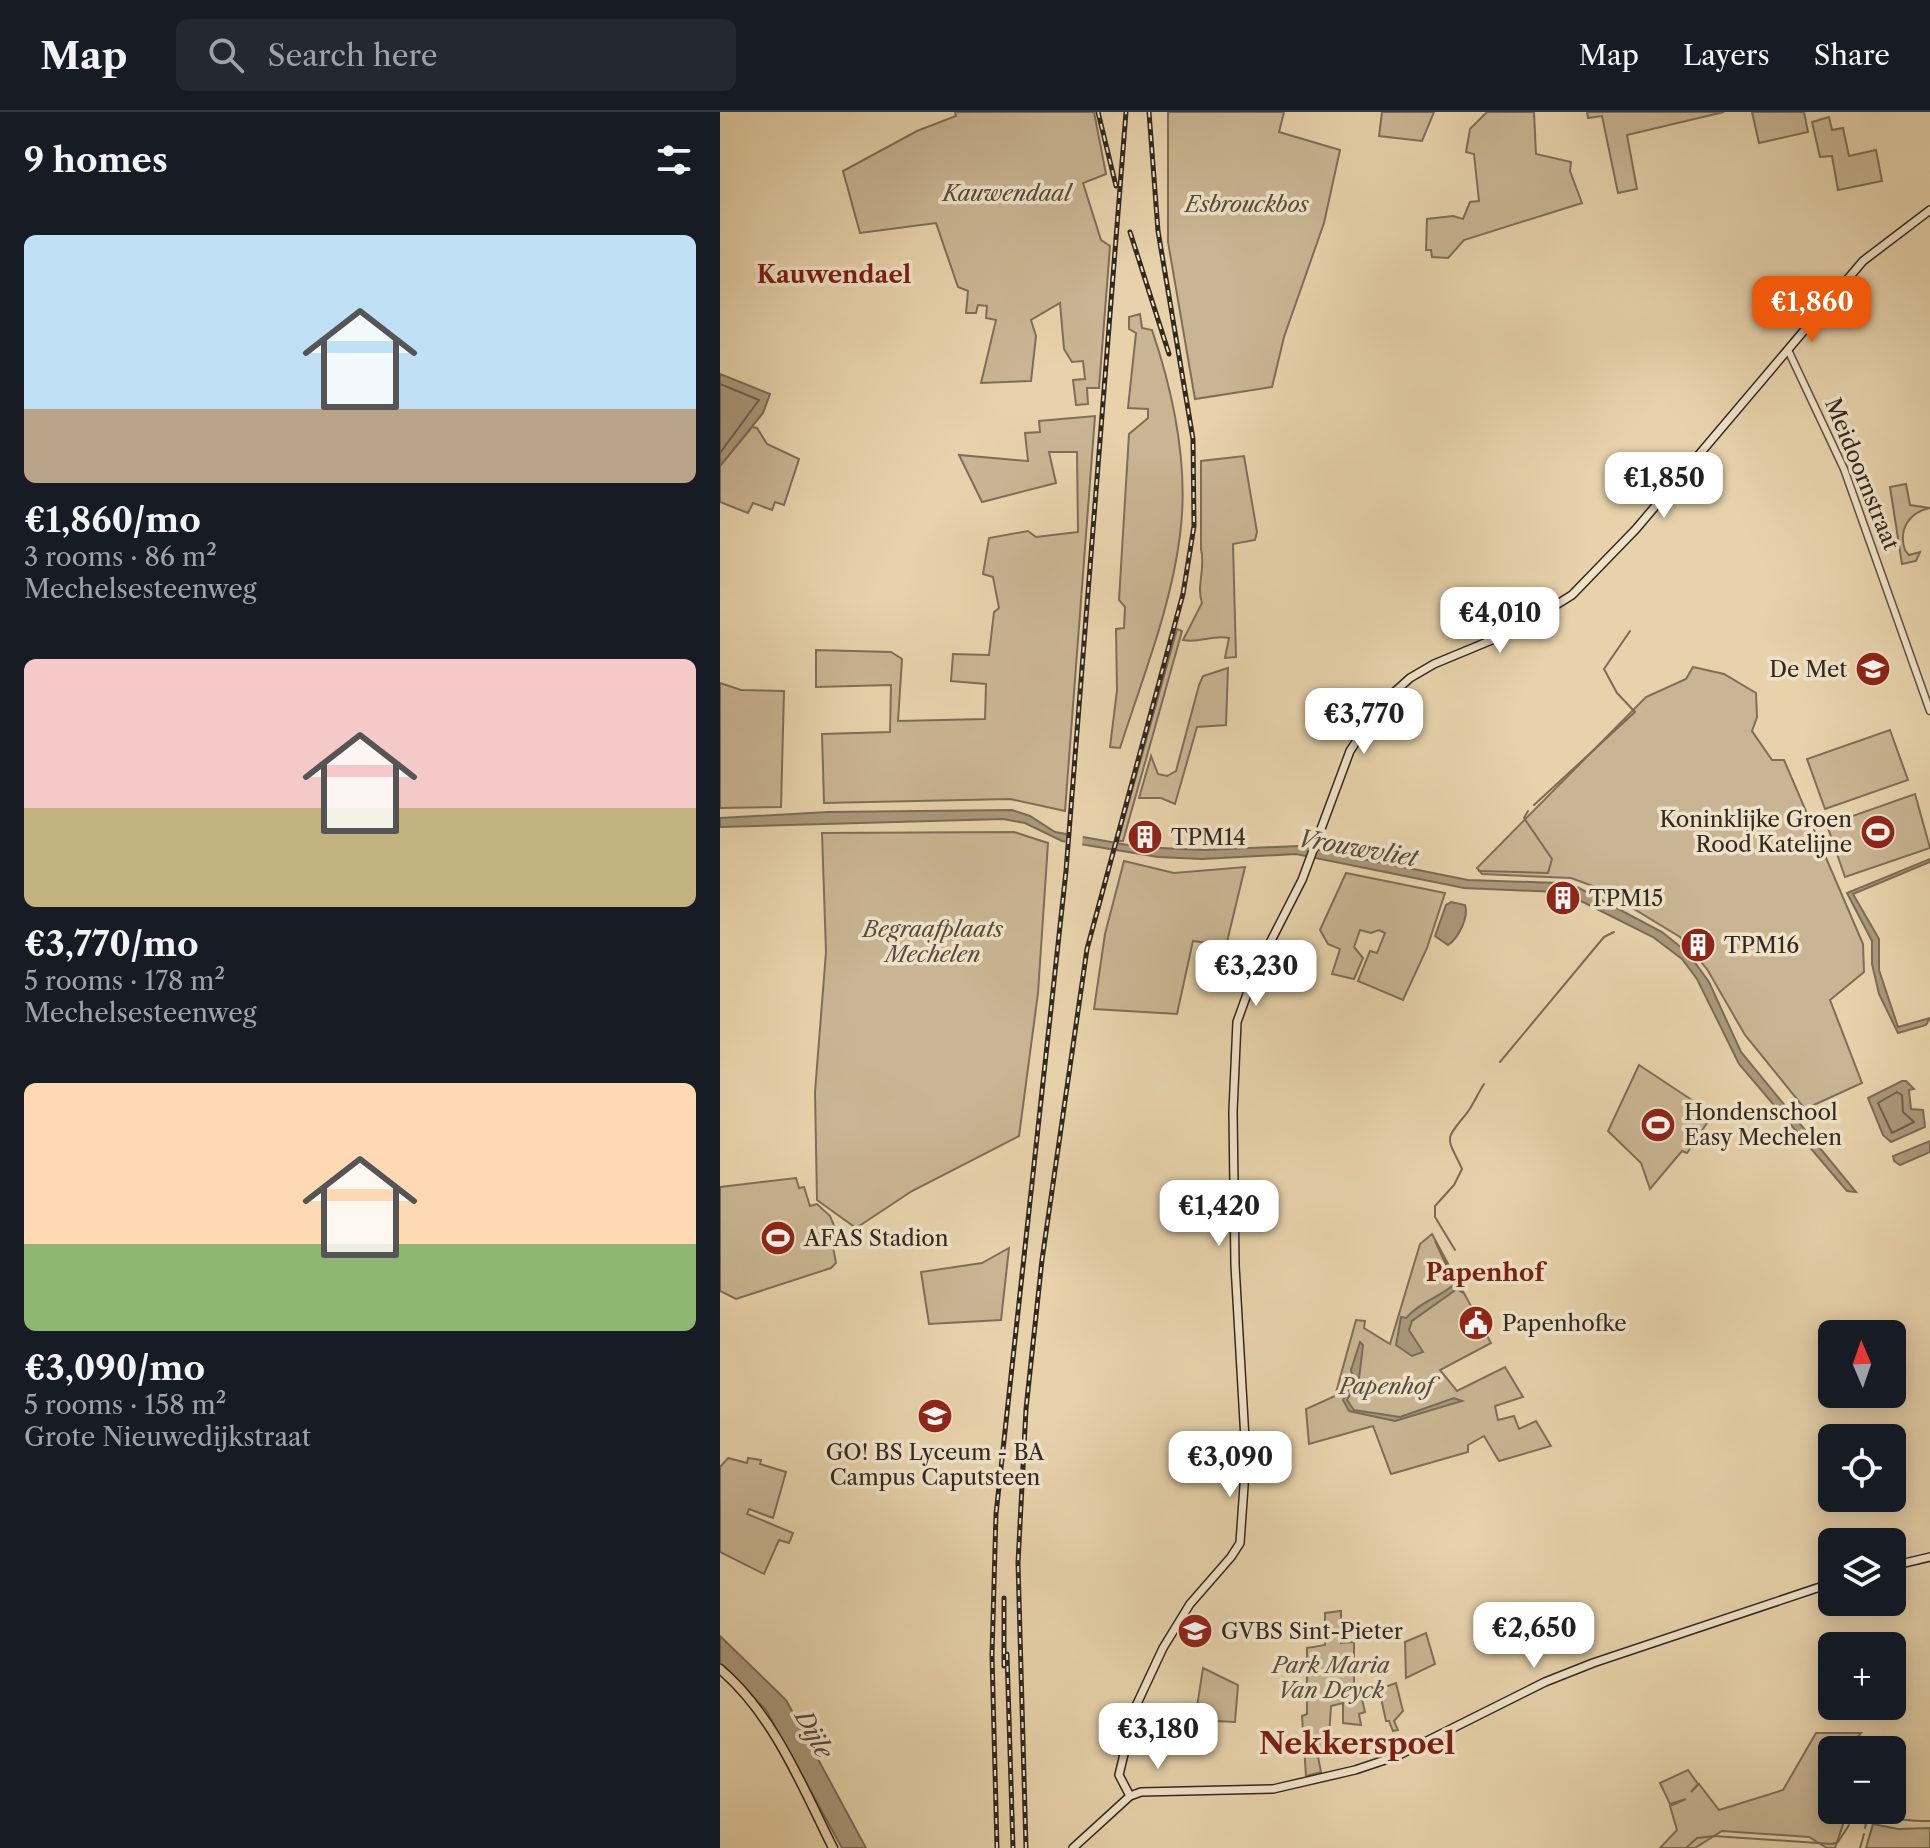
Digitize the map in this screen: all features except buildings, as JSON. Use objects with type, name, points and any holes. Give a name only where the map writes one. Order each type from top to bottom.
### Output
[{"type":"main road","points":[[1129,1794],[1119,1775],[1140,1696],[1177,1621],[1240,1543],[1246,1457],[1235,1265],[1233,1124],[1237,1022],[1250,983],[1308,864],[1350,751],[1380,705],[1410,678],[1434,664],[1504,637],[1572,595],[1636,529],[1863,261],[1930,210]]},
{"type":"main road","points":[[1906,1563],[1930,1557]]},
{"type":"main road","points":[[1073,1848],[1129,1794],[1148,1790],[1273,1789],[1355,1770],[1397,1756],[1545,1682],[1593,1663],[1818,1588]]},
{"type":"main road","points":[[720,1669],[766,1722],[833,1848]]},
{"type":"street","name":"Meidoornstraat","points":[[1788,350],[1844,469],[1930,711]]},
{"type":"green space","name":"Kauwendaal","points":[[955,112],[1094,112],[1106,174],[1083,183],[1101,240],[1110,246],[1099,388],[1087,388],[1088,404],[1076,405],[1073,380],[1085,379],[1083,361],[1072,362],[1064,349],[1060,303],[1031,320],[1036,336],[1031,381],[981,383],[996,320],[986,318],[987,306],[978,305],[976,313],[966,313],[968,291],[958,287],[936,223],[860,233],[843,171],[917,131],[956,116]]},
{"type":"green space","name":"Esbrouckbos","points":[[1168,112],[1284,112],[1279,132],[1340,150],[1324,223],[1284,337],[1272,387],[1195,399],[1168,242]]},
{"type":"green space","points":[[1382,112],[1434,112],[1422,141],[1379,136]]},
{"type":"green space","points":[[1487,112],[1534,112],[1536,154],[1571,162],[1570,171],[1582,203],[1464,240],[1448,258],[1432,257],[1431,250],[1426,250],[1427,219],[1453,216],[1463,219],[1470,202],[1479,201],[1474,154],[1466,152],[1470,129]]},
{"type":"green space","points":[[1587,112],[1724,112],[1627,135],[1637,189],[1618,193],[1602,116],[1588,118]]},
{"type":"green space","points":[[1752,112],[1804,112],[1808,132],[1759,143]]},
{"type":"green space","points":[[1829,117],[1832,130],[1843,128],[1849,156],[1876,150],[1882,181],[1838,190],[1832,156],[1820,157],[1812,122]]},
{"type":"green space","points":[[1140,314],[1142,328],[1152,330],[1173,405],[1181,457],[1182,509],[1170,589],[1120,748],[1110,747],[1117,690],[1116,629],[1124,628],[1125,607],[1119,600],[1129,434],[1148,418],[1148,409],[1128,408],[1136,333],[1129,329],[1129,317]]},
{"type":"green space","points":[[1095,416],[1065,811],[1010,799],[824,803],[822,734],[890,732],[891,685],[816,687],[816,650],[891,652],[902,659],[898,721],[985,719],[986,684],[951,681],[953,654],[989,655],[994,612],[999,608],[993,577],[983,574],[989,538],[1028,531],[1036,537],[1078,532],[1077,452],[1049,452],[1056,483],[982,502],[959,455],[1028,461],[1025,433],[1040,432],[1039,421]]},
{"type":"green space","points":[[752,427],[757,428],[767,444],[799,459],[784,505],[775,502],[772,510],[753,503],[748,513],[720,502],[720,466]]},
{"type":"green space","points":[[1244,456],[1257,532],[1255,540],[1233,544],[1236,657],[1225,658],[1229,638],[1183,640],[1202,603],[1201,461]]},
{"type":"green space","points":[[1906,484],[1910,505],[1930,508],[1916,513],[1904,529],[1905,550],[1909,555],[1920,552],[1916,561],[1902,564],[1890,487]]},
{"type":"green space","points":[[1177,629],[1182,631],[1123,841],[1118,841]]},
{"type":"green space","points":[[1693,667],[1724,674],[1756,693],[1757,717],[1752,731],[1772,760],[1784,760],[1863,944],[1864,972],[1830,1000],[1862,1083],[1805,1109],[1745,1035],[1707,969],[1680,937],[1601,889],[1571,878],[1482,874],[1477,868],[1646,697],[1686,679]]},
{"type":"green space","points":[[1228,668],[1226,725],[1197,727],[1175,804],[1161,798],[1139,798],[1151,756],[1158,774],[1167,776],[1176,771],[1203,676]]},
{"type":"green space","points":[[720,683],[741,690],[784,691],[781,807],[720,808]]},
{"type":"green space","name":"Koninklijke Groen Rood Katelijne","points":[[1890,730],[1908,780],[1825,809],[1807,759]]},
{"type":"green space","name":"Koninklijke Groen Rood Katelijne","points":[[1915,794],[1930,848],[1845,877],[1827,825]]},
{"type":"green space","name":"Begraafplaats Mechelen","points":[[1014,832],[1048,843],[1038,993],[1019,1136],[912,1191],[856,1228],[817,1200],[815,1092],[826,952],[822,833]]},
{"type":"green space","points":[[1124,861],[1174,873],[1245,867],[1226,946],[1193,941],[1177,1014],[1094,1009],[1105,934]]},
{"type":"green space","points":[[1346,873],[1445,893],[1427,948],[1403,1000],[1358,981],[1370,951],[1377,953],[1385,933],[1379,930],[1371,933],[1360,930],[1354,947],[1363,958],[1354,979],[1332,974],[1340,949],[1328,944],[1320,930]]},
{"type":"green space","name":"Hondenschool Easy Mechelen","points":[[1639,1065],[1713,1114],[1687,1153],[1682,1151],[1650,1189],[1641,1163],[1608,1131]]},
{"type":"green space","name":"AFAS Stadion","points":[[796,1178],[799,1188],[804,1187],[810,1206],[817,1204],[830,1216],[836,1230],[832,1242],[836,1263],[831,1268],[736,1299],[720,1291],[720,1187]]},
{"type":"green space","name":"Papenhof","points":[[1432,1234],[1491,1343],[1440,1370],[1457,1391],[1505,1367],[1523,1397],[1495,1406],[1498,1420],[1514,1416],[1519,1429],[1536,1421],[1551,1446],[1499,1461],[1484,1436],[1468,1445],[1468,1452],[1391,1474],[1373,1426],[1309,1444],[1306,1409],[1335,1396],[1356,1320],[1365,1321],[1364,1328],[1390,1344],[1420,1244]]},
{"type":"green space","points":[[1009,1248],[1001,1320],[929,1324],[921,1272],[982,1263]]},
{"type":"green space","points":[[728,1458],[747,1463],[748,1458],[761,1460],[760,1464],[786,1472],[773,1518],[749,1509],[747,1514],[793,1533],[789,1543],[779,1540],[764,1574],[720,1552],[720,1467]]},
{"type":"green space","name":"Park Maria Van Deyck","points":[[1341,1611],[1341,1643],[1354,1642],[1354,1698],[1361,1695],[1365,1712],[1359,1714],[1361,1725],[1343,1723],[1343,1703],[1331,1706],[1328,1754],[1318,1757],[1321,1772],[1306,1776],[1302,1716],[1307,1714],[1307,1648],[1325,1645],[1325,1613]]},
{"type":"green space","points":[[1426,1633],[1435,1664],[1406,1678],[1405,1642]]},
{"type":"green space","points":[[1203,1668],[1238,1685],[1235,1722],[1195,1720]]},
{"type":"green space","points":[[1396,1683],[1403,1711],[1394,1721],[1398,1730],[1393,1731],[1389,1721],[1386,1721],[1379,1689]]},
{"type":"green space","points":[[1816,1733],[1861,1733],[1859,1736],[1818,1736],[1818,1824],[1843,1824],[1835,1848],[1827,1848],[1809,1837],[1722,1831],[1695,1848],[1660,1848],[1677,1830],[1670,1806],[1686,1799],[1670,1804],[1660,1783],[1688,1770],[1698,1784],[1691,1792],[1699,1784],[1719,1810],[1783,1790]]},
{"type":"green space","points":[[1873,1824],[1898,1829],[1930,1828],[1930,1848],[1866,1848]]},
{"type":"water","points":[[720,374],[770,394],[763,413],[720,466]]},
{"type":"water","points":[[1012,810],[1030,816],[1055,832],[1139,847],[1204,850],[1298,846],[1468,880],[1559,883],[1579,888],[1662,932],[1688,953],[1709,982],[1741,1052],[1856,1192],[1847,1191],[1739,1064],[1697,979],[1682,959],[1653,937],[1571,896],[1558,892],[1464,888],[1296,854],[1202,859],[1158,857],[1062,841],[1025,823],[1003,819],[720,827],[720,818],[828,812]]},
{"type":"water","points":[[1930,859],[1930,862],[1853,894],[1879,939],[1879,970],[1898,1027],[1930,1018],[1926,1025],[1898,1033],[1879,994],[1872,964],[1872,941],[1847,893]]},
{"type":"water","points":[[1451,902],[1465,905],[1466,915],[1459,932],[1448,945],[1435,936],[1446,905]]},
{"type":"water","points":[[1902,1081],[1914,1089],[1909,1090],[1911,1109],[1923,1110],[1925,1127],[1891,1142],[1883,1135],[1868,1098]]},
{"type":"water","points":[[1930,1141],[1930,1152],[1900,1165],[1894,1161],[1893,1156]]},
{"type":"water","points":[[1435,1241],[1463,1293],[1457,1289],[1412,1321],[1409,1330],[1423,1352],[1412,1356],[1396,1345],[1401,1317],[1406,1318],[1455,1284]]},
{"type":"water","points":[[1360,1342],[1363,1345],[1359,1379],[1347,1400],[1354,1410],[1400,1417],[1454,1398],[1462,1401],[1395,1421],[1349,1411],[1343,1400],[1354,1381],[1351,1370]]},
{"type":"water","points":[[720,1636],[786,1700],[866,1848],[842,1848],[766,1710],[720,1663]]},
{"type":"pier","points":[[1067,831],[1083,833],[1082,849],[1065,846]]},
{"type":"waterway","points":[[1534,805],[1635,712],[1617,693],[1604,669],[1630,631]]},
{"type":"waterway","points":[[1479,871],[1548,873],[1552,859],[1524,818],[1528,811]]},
{"type":"waterway","points":[[1500,1062],[1604,937],[1614,932]]},
{"type":"waterway","points":[[1455,1250],[1435,1217],[1435,1206],[1454,1185],[1462,1169],[1451,1144],[1451,1135],[1484,1084]]},
{"type":"waterway","points":[[1865,1828],[1867,1819],[1873,1818],[1930,1821]]},
{"type":"waterway","points":[[1686,1848],[1697,1838],[1714,1836],[1832,1844],[1838,1842],[1849,1825]]},
{"type":"waterway","points":[[1860,1848],[1864,1834]]},
{"type":"railway","points":[[1098,112],[1116,186]]},
{"type":"railway","points":[[997,1848],[992,1655],[996,1514],[1066,871],[1126,112]]},
{"type":"railway","points":[[1026,1848],[1018,1563],[1026,1409],[1042,1260],[1087,949],[1183,594],[1194,526],[1193,439],[1158,231],[1149,112]]},
{"type":"railway","points":[[1130,232],[1169,354]]},
{"type":"railway","points":[[1004,1598],[1004,1666]]},
{"type":"railway","points":[[1007,1654],[1013,1848]]},
{"type":"place","name":"De Met","points":[[1873,669]]},
{"type":"place","name":"Koninklijke Groen Rood Katelijne","points":[[1878,832]]},
{"type":"place","name":"TPM14","points":[[1145,837]]},
{"type":"place","name":"TPM15","points":[[1563,898]]},
{"type":"place","name":"TPM16","points":[[1698,945]]},
{"type":"place","name":"Hondenschool Easy Mechelen","points":[[1658,1125]]},
{"type":"place","name":"AFAS Stadion","points":[[778,1238]]},
{"type":"place","name":"Papenhofke","points":[[1476,1323]]},
{"type":"place","name":"GO! BS Lyceum - BA Campus Caputsteen","points":[[935,1416]]},
{"type":"place","name":"GVBS Sint-Pieter","points":[[1195,1631]]},
{"type":"district","name":"Kauwendael","points":[[834,274]]},
{"type":"district","name":"Papenhof","points":[[1485,1272]]},
{"type":"district","name":"Nekkerspoel","points":[[1357,1743]]},
{"type":"water label","name":"Vrouwvliet","points":[[1358,848]]},
{"type":"water label","name":"Dijle","points":[[814,1734]]}]
